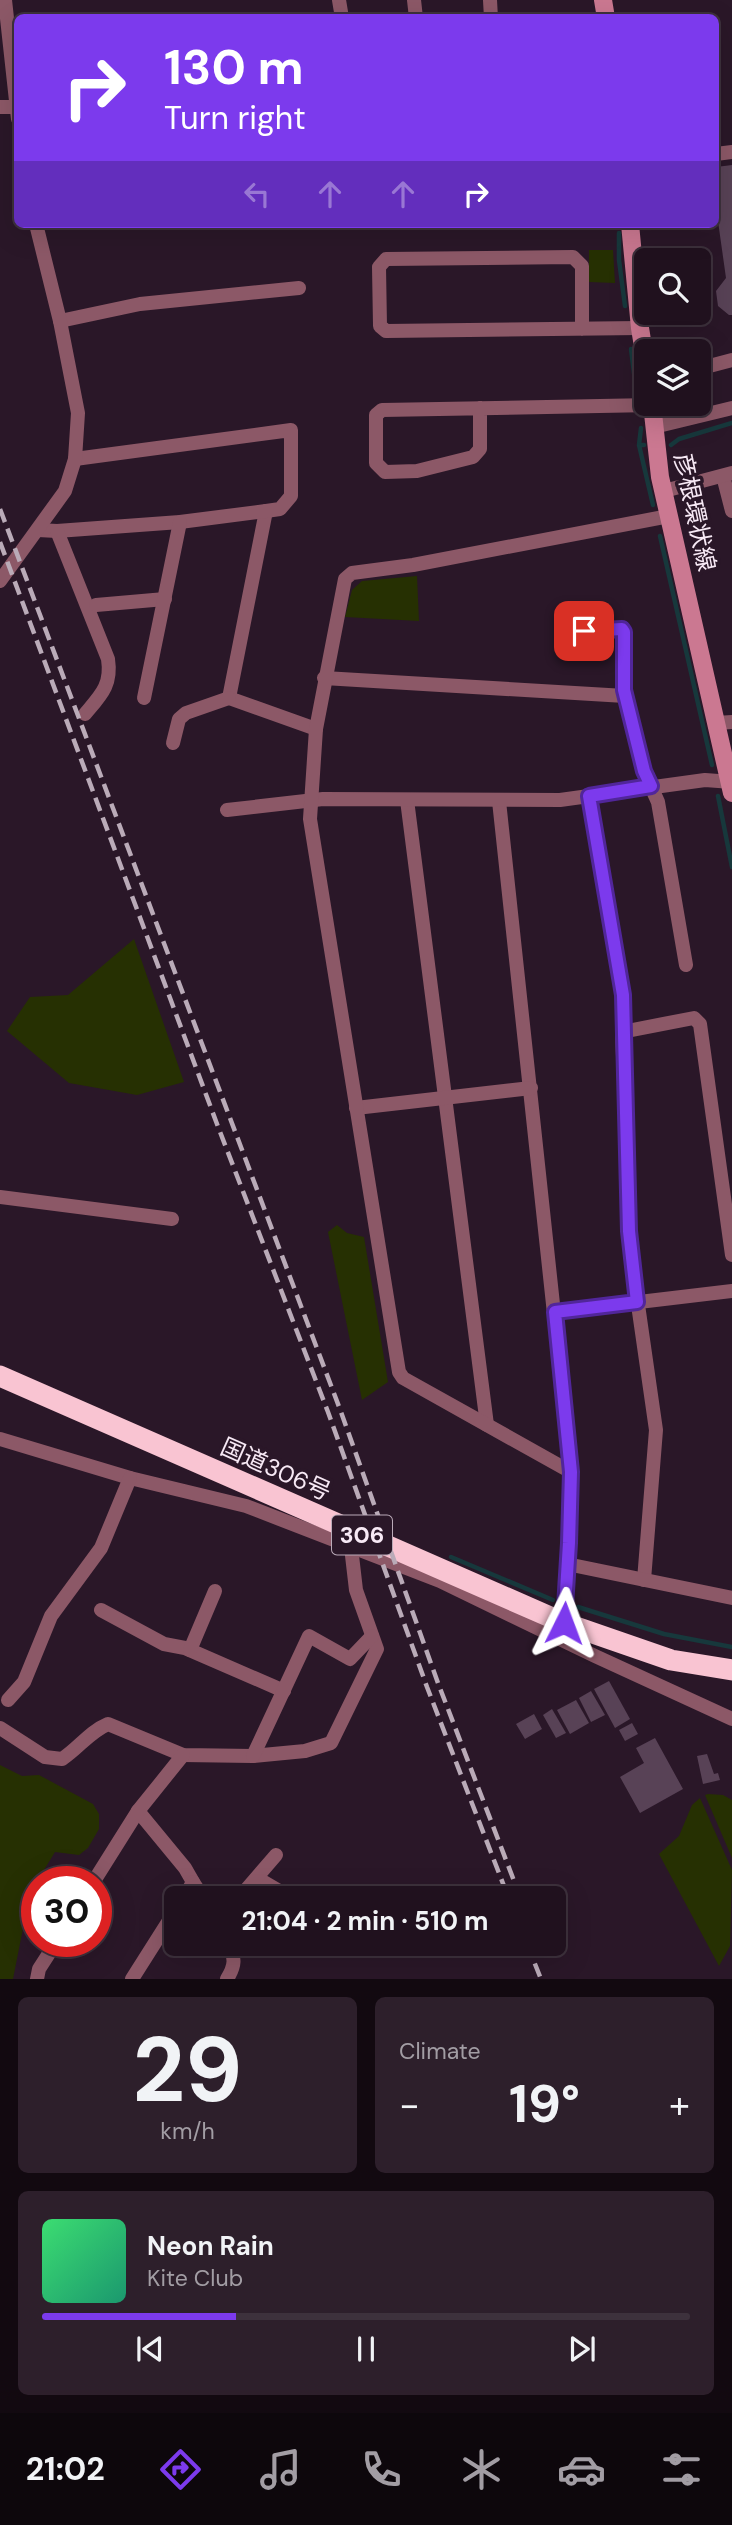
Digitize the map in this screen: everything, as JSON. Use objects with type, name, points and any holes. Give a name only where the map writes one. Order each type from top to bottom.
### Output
[{"type":"highway","name":"国道306号","points":[[0,1376],[564,1623],[671,1660],[732,1670]]},
{"type":"main road","points":[[630,228],[642,339]]},
{"type":"main road","name":"彦根環状線","points":[[653,416],[669,516],[724,723],[731,786]]},
{"type":"street","points":[[5,0],[5,52],[14,102]]},
{"type":"street","points":[[0,581],[65,491],[75,459],[78,413],[60,321],[37,228]]},
{"type":"street","points":[[582,329],[582,266],[573,257],[386,259],[379,267],[380,326],[386,331],[582,329],[640,328]]},
{"type":"street","points":[[60,321],[140,304],[299,288]]},
{"type":"street","points":[[711,366],[732,360]]},
{"type":"street","points":[[480,408],[480,449],[472,457],[417,471],[385,472],[376,463],[376,415],[382,410],[480,408],[634,405]]},
{"type":"street","points":[[655,435],[732,408]]},
{"type":"street","points":[[38,530],[180,522],[281,509],[291,496],[291,430],[75,459]]},
{"type":"street","points":[[662,484],[727,474],[732,511]]},
{"type":"street","points":[[229,698],[266,511]]},
{"type":"street","points":[[571,1472],[403,1378],[399,1372],[310,819],[316,729],[345,579],[352,573],[413,565],[669,516]]},
{"type":"street","points":[[144,698],[180,522]]},
{"type":"street","points":[[57,531],[108,659],[110,675],[105,688],[85,714]]},
{"type":"street","points":[[96,605],[165,599]]},
{"type":"street","points":[[565,633],[622,629],[624,632],[625,696],[644,771],[658,802],[686,965]]},
{"type":"street","points":[[324,678],[625,696]]},
{"type":"street","points":[[173,743],[179,719],[186,713],[229,698],[316,729]]},
{"type":"street","points":[[227,810],[323,799],[560,800],[705,780],[731,786]]},
{"type":"street","points":[[589,796],[623,995],[622,1032],[631,1256],[656,1430],[644,1580]]},
{"type":"street","points":[[407,800],[487,1425]]},
{"type":"street","points":[[499,801],[571,1472],[564,1623]]},
{"type":"street","points":[[622,1032],[694,1018],[700,1024],[732,1255]]},
{"type":"street","points":[[356,1108],[531,1088]]},
{"type":"street","points":[[0,1196],[172,1219]]},
{"type":"street","points":[[555,1312],[732,1291]]},
{"type":"street","points":[[0,1439],[130,1478],[246,1506],[450,1585],[732,1719]]},
{"type":"street","points":[[8,1700],[24,1682],[51,1616],[101,1548],[130,1478]]},
{"type":"street","points":[[0,1728],[45,1757],[62,1759],[75,1750],[93,1730],[108,1724],[183,1755],[253,1756],[305,1751],[331,1743],[377,1648],[356,1590],[351,1547]]},
{"type":"street","points":[[568,1564],[732,1598]]},
{"type":"street","points":[[190,1650],[215,1591]]},
{"type":"street","points":[[101,1610],[164,1644],[190,1650],[284,1691]]},
{"type":"street","points":[[253,1756],[309,1636],[350,1659],[372,1636]]},
{"type":"street","points":[[103,1866],[138,1811],[183,1755]]},
{"type":"street","points":[[138,1811],[169,1847],[196,1886]]},
{"type":"street","points":[[250,1886],[276,1855]]},
{"type":"street","points":[[257,1878],[271,1886]]},
{"type":"street","points":[[191,1886],[193,1882]]},
{"type":"street","points":[[132,1979],[164,1929]]},
{"type":"street","points":[[226,1979],[233,1968],[234,1956]]},
{"type":"street","points":[[37,1979],[39,1969],[47,1957]]},
{"type":"green space","points":[[589,250],[613,250],[615,283],[589,282]]},
{"type":"green space","points":[[417,576],[419,621],[345,617],[352,590],[362,581]]},
{"type":"green space","points":[[134,939],[184,1082],[137,1095],[69,1083],[7,1031],[30,997],[68,995]]},
{"type":"green space","points":[[337,1225],[347,1233],[364,1237],[388,1382],[362,1400],[328,1232]]},
{"type":"green space","points":[[0,1765],[22,1776],[39,1775],[93,1804],[99,1814],[99,1829],[88,1848],[79,1855],[55,1852],[46,1866],[21,1866],[21,1939],[13,1979],[0,1979]]},
{"type":"green space","points":[[705,1795],[723,1795],[732,1800],[732,1858]]},
{"type":"green space","points":[[700,1798],[732,1870],[730,1946],[719,1966],[659,1854],[679,1836],[692,1805]]},
{"type":"building","points":[[732,165],[732,315],[718,306],[716,291],[726,278],[719,228],[719,167]]},
{"type":"building","points":[[609,1681],[630,1719],[615,1728],[594,1689]]},
{"type":"building","points":[[591,1691],[605,1715],[591,1722],[579,1698]]},
{"type":"building","points":[[576,1700],[589,1723],[570,1734],[557,1710]]},
{"type":"building","points":[[552,1709],[566,1733],[556,1738],[543,1715]]},
{"type":"building","points":[[534,1714],[542,1729],[525,1739],[516,1724]]},
{"type":"building","points":[[632,1723],[638,1734],[625,1741],[619,1730]]},
{"type":"building","points":[[655,1738],[683,1789],[640,1813],[620,1777],[644,1763],[636,1748]]},
{"type":"building","points":[[707,1754],[714,1774],[718,1773],[720,1780],[703,1784],[697,1756]]},
{"type":"waterway","points":[[619,233],[619,260],[625,306]]},
{"type":"waterway","points":[[631,349],[634,373]]},
{"type":"waterway","points":[[671,445],[679,439],[732,423]]},
{"type":"waterway","points":[[639,445],[641,428]]},
{"type":"waterway","points":[[644,445],[639,445],[653,505]]},
{"type":"waterway","points":[[660,536],[712,765]]},
{"type":"waterway","points":[[718,796],[732,867]]},
{"type":"waterway","points":[[451,1557],[553,1600]]},
{"type":"waterway","points":[[578,1607],[664,1634],[732,1647]]},
{"type":"railway","points":[[0,509],[341,1412],[438,1683],[516,1886]]},
{"type":"railway","points":[[0,542],[217,1124],[328,1412],[427,1687],[504,1886]]},
{"type":"railway","points":[[532,1956],[541,1979]]},
{"type":"route","points":[[564,1623],[571,1472],[555,1312],[637,1302],[629,1231],[623,995],[589,796],[651,786],[644,771],[624,690],[624,632],[622,629],[584,631]]}]
